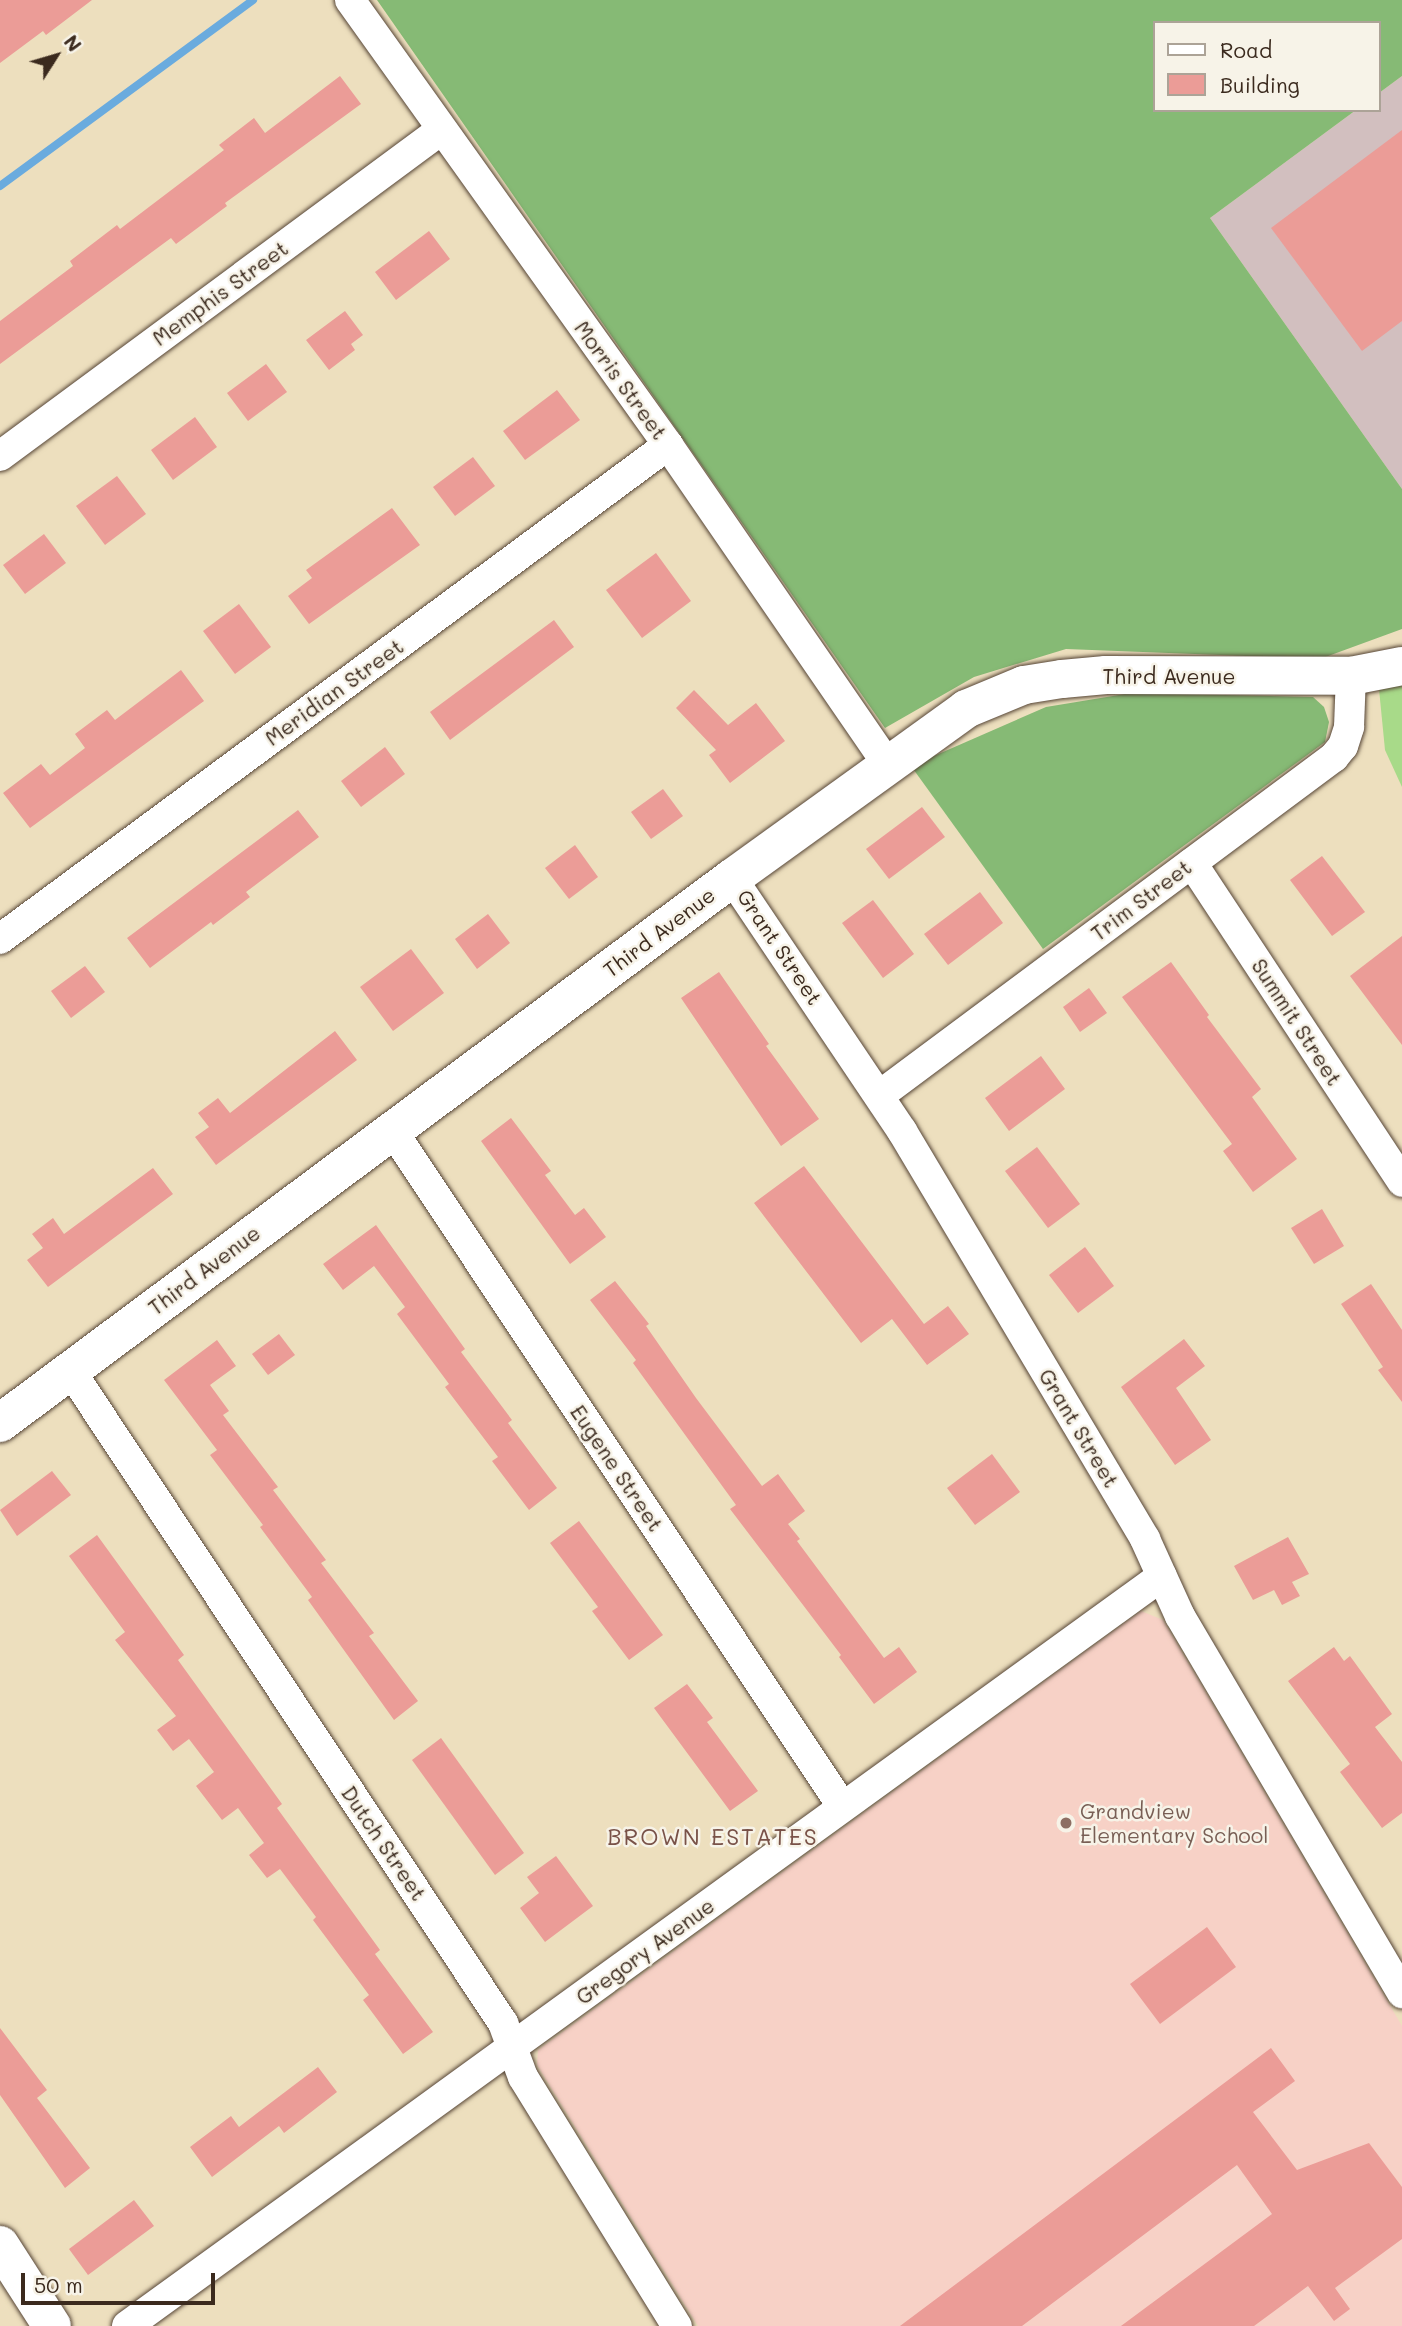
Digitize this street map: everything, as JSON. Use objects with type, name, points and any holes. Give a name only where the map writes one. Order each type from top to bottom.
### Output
[{"type":"street","name":"Morris Street","points":[[350,0],[668,445],[887,764]]},
{"type":"street","name":"Memphis Street","points":[[0,456],[441,130]]},
{"type":"street","name":"Meridian Street","points":[[0,939],[668,445]]},
{"type":"street","name":"Third Avenue","points":[[0,1423],[732,878],[966,709],[1024,685],[1106,675],[1350,676],[1402,666]]},
{"type":"street","name":"Trim Street","points":[[880,1095],[1334,757],[1343,746],[1349,727],[1350,676]]},
{"type":"street","name":"Summit Street","points":[[1192,863],[1402,1182]]},
{"type":"street","name":"Grant Street","points":[[732,878],[880,1095],[1145,1539],[1180,1616],[1402,1993]]},
{"type":"street","name":"Eugene Street","points":[[392,1130],[842,1806]]},
{"type":"street","name":"Dutch Street","points":[[70,1370],[503,2023],[523,2077],[677,2326]]},
{"type":"street","name":"Gregory Avenue","points":[[128,2326],[1162,1576]]},
{"type":"street","points":[[2,2252],[52,2326]]},
{"type":"shaded area","points":[[1402,76],[1402,489],[1210,218],[1353,112],[1381,112],[1381,92]]},
{"type":"shaded area","name":"Grandview Elementary School","points":[[1141,1611],[1163,1620],[1402,2026],[1402,2326],[698,2326],[537,2065],[538,2050]]},
{"type":"green space","points":[[377,0],[1402,0],[1402,76],[1381,92],[1381,21],[1154,21],[1154,112],[1353,112],[1210,218],[1402,489],[1402,629],[1320,659],[1066,649],[974,677],[885,728]]},
{"type":"green space","points":[[1402,682],[1402,787],[1385,750],[1379,689]]},
{"type":"green space","points":[[1131,693],[1313,697],[1324,707],[1329,722],[1325,742],[1043,949],[911,766],[1046,707]]},
{"type":"building","points":[[0,0],[92,0],[46,35],[43,31],[0,63]]},
{"type":"building","points":[[340,76],[361,104],[225,203],[227,206],[176,244],[171,238],[0,364],[0,321],[73,266],[70,261],[117,225],[120,229],[224,150],[219,145],[254,118],[265,133]]},
{"type":"building","points":[[1402,130],[1402,321],[1362,351],[1271,228]]},
{"type":"building","points":[[429,231],[450,259],[396,300],[375,272]]},
{"type":"building","points":[[345,311],[363,335],[351,344],[355,350],[329,370],[306,340]]},
{"type":"building","points":[[266,364],[287,392],[248,421],[227,393]]},
{"type":"building","points":[[557,390],[580,420],[525,460],[503,431]]},
{"type":"building","points":[[195,417],[217,447],[173,480],[151,450]]},
{"type":"building","points":[[473,457],[495,486],[455,516],[433,487]]},
{"type":"building","points":[[117,476],[146,514],[105,545],[76,506]]},
{"type":"building","points":[[392,508],[420,545],[309,624],[288,596],[312,578],[306,570]]},
{"type":"building","points":[[44,534],[66,563],[25,594],[3,565]]},
{"type":"building","points":[[656,553],[691,601],[642,638],[606,590]]},
{"type":"building","points":[[239,604],[271,647],[235,674],[203,631]]},
{"type":"building","points":[[554,620],[574,647],[450,740],[430,712]]},
{"type":"building","points":[[181,670],[204,701],[30,828],[3,793],[41,764],[50,775],[85,748],[75,734],[107,710],[115,720]]},
{"type":"building","points":[[694,690],[728,725],[756,703],[785,741],[730,783],[709,755],[716,750],[676,708]]},
{"type":"building","points":[[385,747],[405,774],[361,807],[341,781]]},
{"type":"building","points":[[663,789],[683,816],[651,839],[631,812]]},
{"type":"building","points":[[922,807],[945,837],[889,879],[866,849]]},
{"type":"building","points":[[298,810],[319,837],[246,892],[250,897],[213,925],[211,922],[150,968],[127,938]]},
{"type":"building","points":[[575,845],[598,877],[569,899],[545,868]]},
{"type":"building","points":[[1322,856],[1365,912],[1332,936],[1290,880]]},
{"type":"building","points":[[980,892],[1003,923],[948,965],[924,934]]},
{"type":"building","points":[[873,900],[914,954],[883,978],[842,923]]},
{"type":"building","points":[[488,914],[510,943],[477,969],[455,939]]},
{"type":"building","points":[[1402,936],[1402,1045],[1350,976]]},
{"type":"building","points":[[411,949],[444,993],[393,1031],[360,987]]},
{"type":"building","points":[[1171,962],[1209,1015],[1207,1017],[1261,1089],[1252,1097],[1297,1159],[1253,1192],[1223,1151],[1232,1144],[1122,997]]},
{"type":"building","points":[[85,966],[105,992],[71,1018],[51,991]]},
{"type":"building","points":[[719,972],[769,1044],[766,1046],[819,1119],[781,1146],[681,998]]},
{"type":"building","points":[[1089,988],[1107,1013],[1080,1032],[1063,1007]]},
{"type":"building","points":[[335,1031],[357,1060],[216,1165],[195,1137],[209,1127],[198,1113],[218,1098],[230,1113]]},
{"type":"building","points":[[1041,1056],[1065,1089],[1009,1131],[985,1098]]},
{"type":"building","points":[[511,1118],[551,1171],[545,1175],[575,1215],[584,1208],[606,1237],[570,1264],[481,1141]]},
{"type":"building","points":[[1037,1147],[1080,1204],[1048,1228],[1005,1171]]},
{"type":"building","points":[[804,1166],[924,1324],[948,1306],[969,1334],[927,1365],[892,1319],[861,1343],[754,1203]]},
{"type":"building","points":[[153,1168],[173,1194],[48,1287],[27,1260],[43,1248],[32,1234],[53,1218],[64,1234]]},
{"type":"building","points":[[1322,1209],[1344,1246],[1314,1264],[1291,1228]]},
{"type":"building","points":[[376,1225],[465,1349],[461,1352],[512,1420],[508,1423],[557,1488],[529,1510],[492,1461],[498,1457],[445,1387],[449,1384],[397,1314],[405,1307],[374,1266],[343,1290],[323,1264]]},
{"type":"building","points":[[1085,1247],[1114,1286],[1078,1313],[1049,1275]]},
{"type":"building","points":[[615,1281],[649,1324],[646,1326],[696,1398],[762,1486],[778,1474],[805,1511],[788,1524],[800,1539],[797,1541],[884,1658],[899,1647],[917,1672],[874,1704],[839,1657],[841,1655],[730,1509],[736,1505],[633,1363],[636,1360],[590,1300]]},
{"type":"building","points":[[1371,1284],[1402,1330],[1402,1402],[1378,1370],[1383,1367],[1341,1304]]},
{"type":"building","points":[[279,1334],[295,1355],[268,1375],[252,1354]]},
{"type":"building","points":[[1184,1339],[1205,1366],[1176,1388],[1211,1440],[1175,1465],[1121,1387]]},
{"type":"building","points":[[217,1340],[236,1366],[210,1385],[229,1411],[223,1415],[278,1487],[273,1490],[326,1560],[321,1563],[374,1633],[369,1636],[418,1701],[394,1720],[308,1600],[312,1597],[260,1527],[263,1525],[210,1455],[217,1450],[164,1380]]},
{"type":"building","points":[[992,1454],[1020,1492],[975,1525],[947,1488]]},
{"type":"building","points":[[52,1471],[71,1495],[17,1536],[0,1510]]},
{"type":"building","points":[[579,1521],[663,1635],[629,1660],[592,1611],[598,1607],[550,1543]]},
{"type":"building","points":[[97,1535],[184,1655],[178,1660],[282,1804],[277,1808],[380,1950],[375,1954],[433,2032],[403,2054],[363,2000],[369,1995],[313,1920],[316,1917],[280,1869],[267,1878],[249,1855],[264,1843],[238,1808],[222,1820],[196,1786],[214,1772],[189,1739],[173,1751],[157,1730],[176,1716],[115,1640],[125,1632],[69,1556]]},
{"type":"building","points":[[1288,1537],[1309,1574],[1292,1582],[1300,1596],[1282,1605],[1274,1590],[1253,1600],[1234,1566]]},
{"type":"building","points":[[1334,1647],[1344,1661],[1350,1656],[1392,1714],[1375,1727],[1402,1762],[1402,1813],[1382,1828],[1340,1772],[1350,1764],[1288,1681]]},
{"type":"building","points":[[687,1684],[713,1718],[707,1722],[758,1791],[730,1811],[654,1708]]},
{"type":"building","points":[[441,1738],[524,1853],[495,1875],[412,1760]]},
{"type":"building","points":[[556,1856],[593,1906],[545,1942],[520,1908],[539,1893],[527,1877]]},
{"type":"building","points":[[1207,1927],[1236,1967],[1160,2024],[1130,1984]]},
{"type":"building","points":[[0,2028],[47,2090],[37,2098],[90,2168],[65,2188],[0,2095]]},
{"type":"building","points":[[1271,2048],[1295,2081],[1253,2112],[1297,2170],[1369,2143],[1402,2187],[1402,2239],[1335,2288],[1350,2309],[1334,2321],[1308,2286],[1254,2326],[1121,2326],[1272,2214],[1237,2165],[1022,2326],[900,2326]]},
{"type":"building","points":[[318,2067],[337,2092],[284,2133],[279,2126],[212,2177],[190,2147],[231,2116],[239,2127]]},
{"type":"building","points":[[134,2200],[154,2226],[88,2275],[69,2249]]},
{"type":"waterway","points":[[0,186],[253,0]]},
{"type":"place","name":"Grandview Elementary School","points":[[1066,1823]]},
{"type":"district","name":"BROWN ESTATES","points":[[713,1836]]}]
